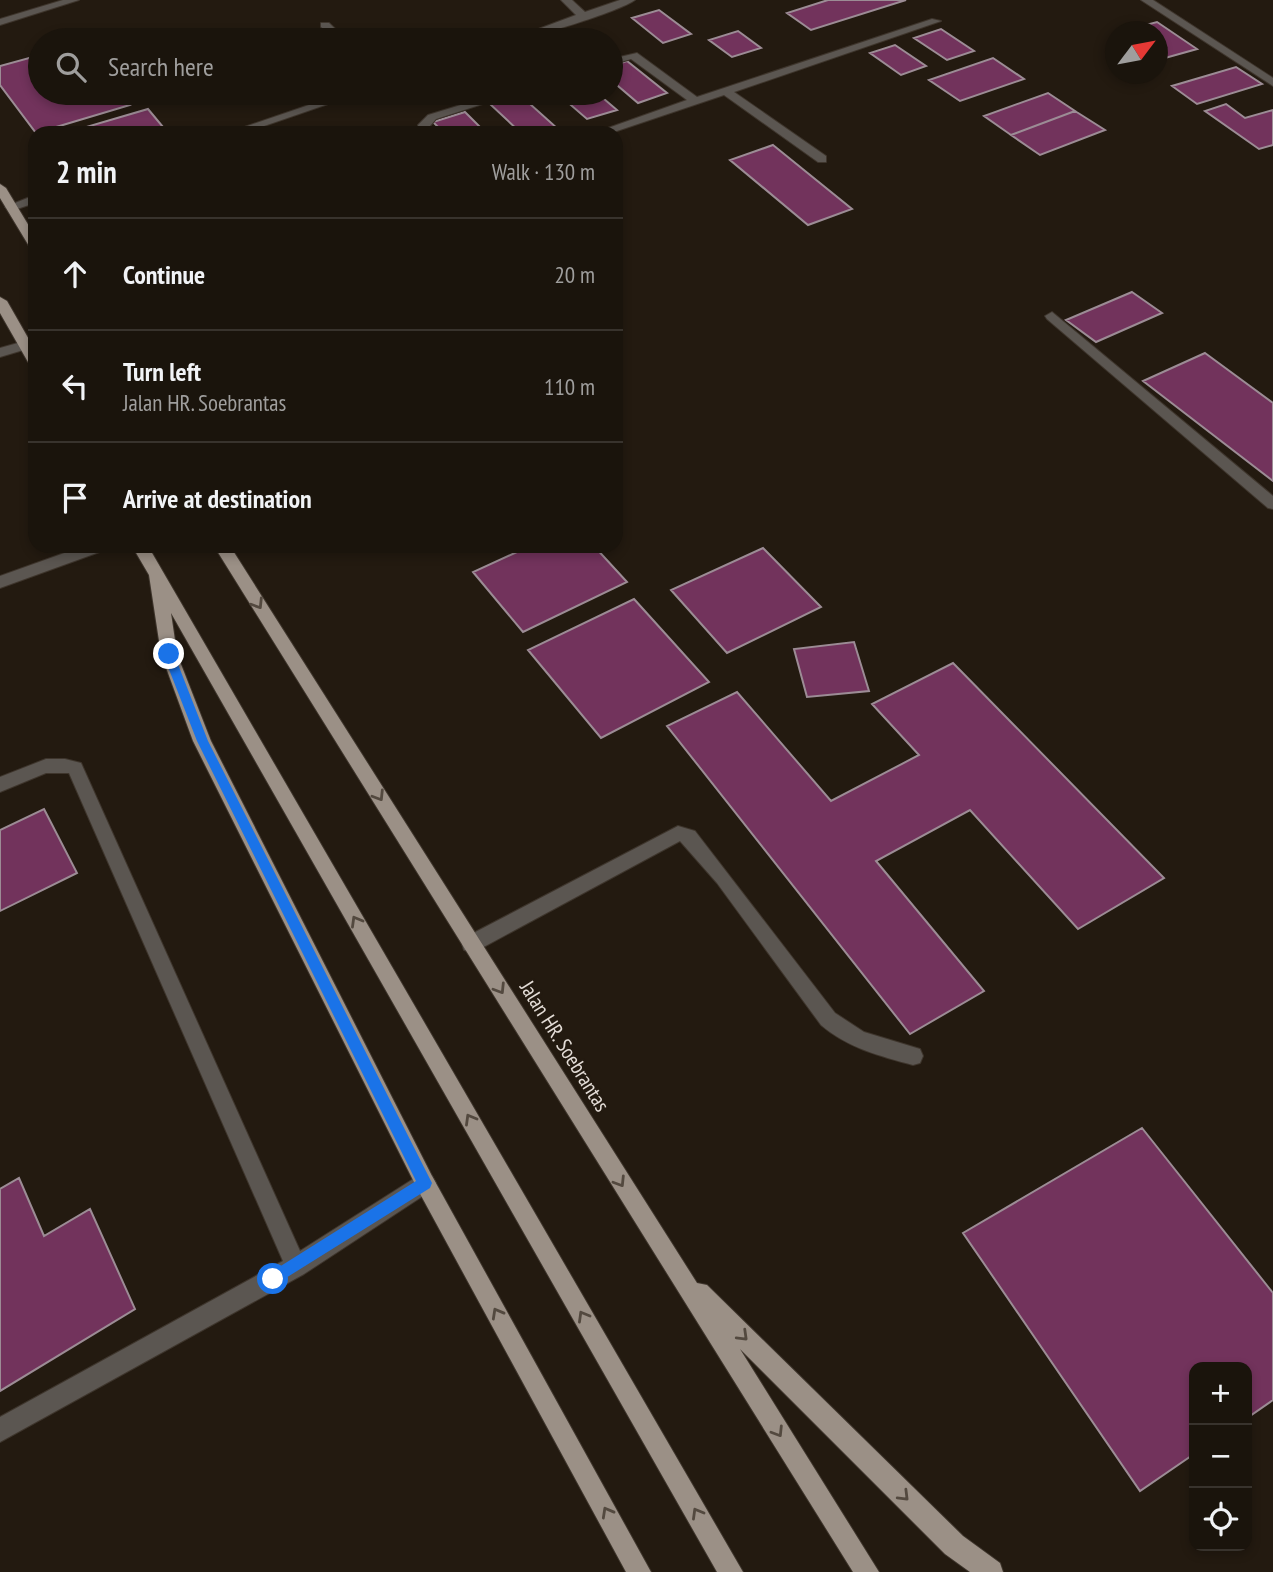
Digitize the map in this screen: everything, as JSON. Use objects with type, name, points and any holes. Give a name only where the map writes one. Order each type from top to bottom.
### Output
[{"type":"main road","points":[[0,188],[28,235]]},
{"type":"main road","points":[[0,301],[28,350]]},
{"type":"main road","points":[[144,553],[731,1572]]},
{"type":"main road","name":"Jalan HR. Soebrantas","points":[[226,553],[867,1572]]},
{"type":"main road","points":[[157,575],[169,654],[202,741],[425,1183],[639,1572]]},
{"type":"main road","points":[[676,1271],[954,1545],[991,1572]]},
{"type":"street","points":[[0,22],[74,0]]},
{"type":"street","points":[[566,0],[585,17]]},
{"type":"street","points":[[551,28],[630,0]]},
{"type":"street","points":[[1146,0],[1273,83]]},
{"type":"street","points":[[621,126],[936,21]]},
{"type":"street","points":[[326,25],[329,28]]},
{"type":"street","points":[[623,58],[633,55],[695,102]]},
{"type":"street","points":[[725,91],[822,159]]},
{"type":"street","points":[[254,126],[318,105]]},
{"type":"street","points":[[424,126],[432,117],[472,105]]},
{"type":"street","points":[[11,207],[28,201]]},
{"type":"street","points":[[1052,316],[1273,504]]},
{"type":"street","points":[[0,353],[25,345]]},
{"type":"street","points":[[0,582],[81,553]]},
{"type":"street","points":[[0,785],[43,767],[61,763],[75,768],[296,1266]]},
{"type":"street","points":[[471,944],[678,833],[689,836],[723,878],[828,1019],[841,1031],[860,1041],[914,1056]]},
{"type":"street","points":[[0,1430],[296,1266],[425,1183]]},
{"type":"building","points":[[828,0],[906,0],[811,30],[787,13]]},
{"type":"building","points":[[659,10],[691,34],[663,43],[632,18]]},
{"type":"building","points":[[941,29],[974,51],[947,60],[914,38]]},
{"type":"building","points":[[1168,29],[1197,49],[1168,57]]},
{"type":"building","points":[[738,31],[761,48],[732,57],[709,40]]},
{"type":"building","points":[[895,45],[926,66],[901,75],[870,53]]},
{"type":"building","points":[[28,58],[28,105],[130,105],[60,126],[31,126],[0,85],[0,66]]},
{"type":"building","points":[[993,58],[1024,79],[960,101],[929,80]]},
{"type":"building","points":[[627,61],[667,93],[638,103],[623,90],[623,62]]},
{"type":"building","points":[[1236,67],[1262,84],[1197,104],[1172,86]]},
{"type":"building","points":[[1048,93],[1075,111],[1011,135],[984,116]]},
{"type":"building","points":[[1226,104],[1245,118],[1273,110],[1273,145],[1259,149],[1205,111]]},
{"type":"building","points":[[491,105],[531,105],[555,126],[514,126]]},
{"type":"building","points":[[571,105],[611,105],[617,110],[587,119]]},
{"type":"building","points":[[148,109],[162,126],[90,126]]},
{"type":"building","points":[[1075,111],[1105,130],[1040,155],[1011,135]]},
{"type":"building","points":[[465,112],[479,126],[437,126],[433,122]]},
{"type":"building","points":[[773,145],[852,209],[808,225],[730,160]]},
{"type":"building","points":[[1132,292],[1162,313],[1096,342],[1066,320]]},
{"type":"building","points":[[1205,353],[1273,403],[1273,481],[1143,381]]},
{"type":"building","points":[[763,548],[821,607],[727,653],[671,590]]},
{"type":"building","points":[[515,553],[600,553],[627,582],[523,632],[473,572]]},
{"type":"building","points":[[634,599],[709,682],[601,738],[528,650]]},
{"type":"building","points":[[854,642],[869,691],[807,697],[794,649]]},
{"type":"building","points":[[953,663],[1164,878],[1078,929],[970,810],[876,861],[984,991],[910,1034],[667,726],[737,692],[831,801],[919,755],[872,704]]},
{"type":"building","points":[[44,809],[77,873],[0,911],[0,830]]},
{"type":"building","points":[[1142,1128],[1273,1293],[1273,1400],[1252,1415],[1252,1362],[1189,1362],[1189,1457],[1140,1491],[963,1233]]},
{"type":"building","points":[[19,1178],[44,1236],[90,1209],[135,1309],[0,1391],[0,1189]]},
{"type":"route","points":[[169,654],[202,741],[425,1183],[273,1279]]}]
